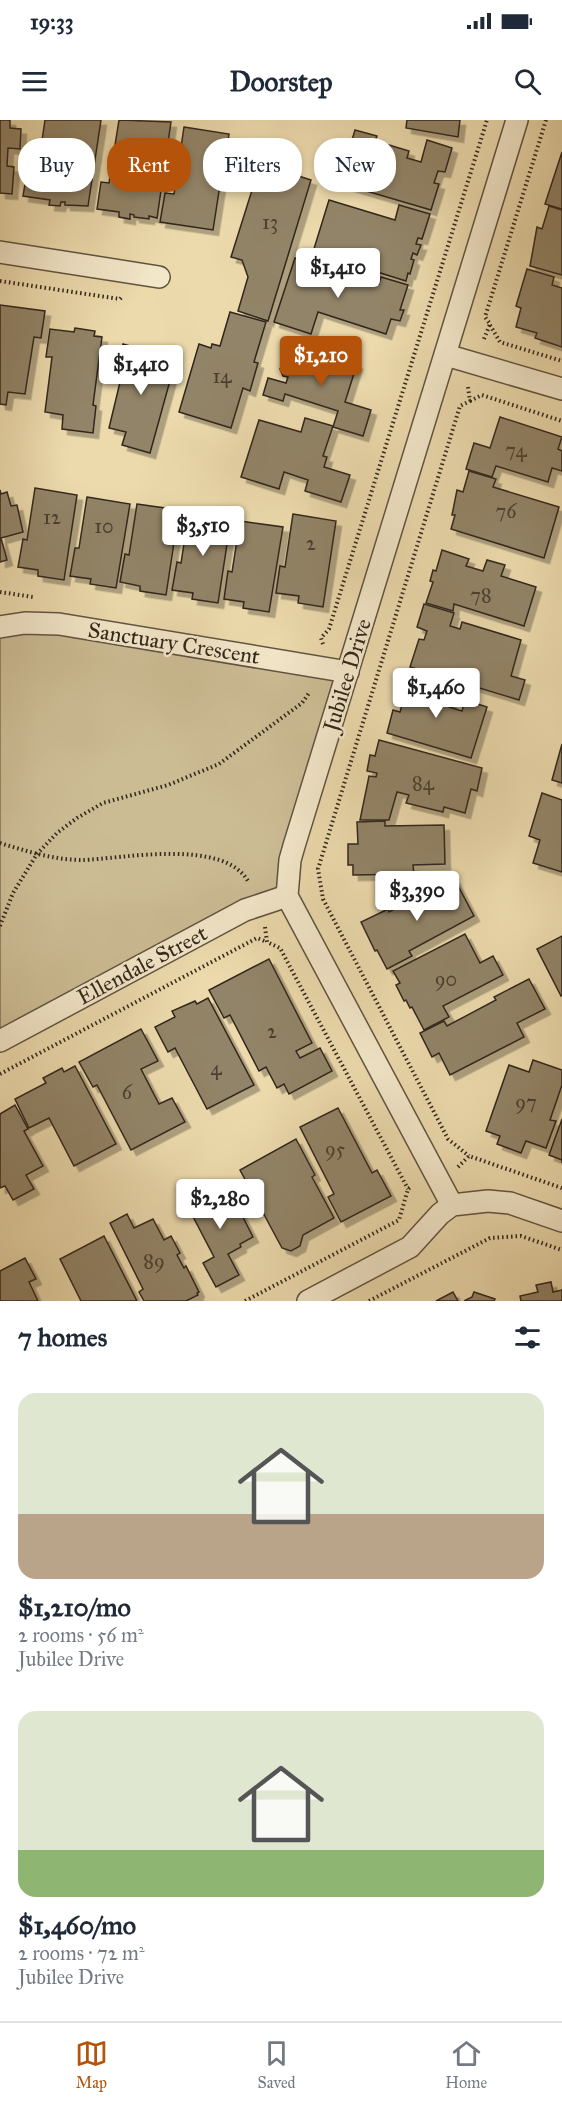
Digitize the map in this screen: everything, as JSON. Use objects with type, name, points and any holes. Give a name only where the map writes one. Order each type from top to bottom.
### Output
[{"type":"street","name":"Jubilee Drive","points":[[287,896],[290,860],[294,846],[517,120]]},
{"type":"street","points":[[0,252],[159,277]]},
{"type":"street","points":[[446,354],[562,389]]},
{"type":"street","name":"Sanctuary Crescent","points":[[0,627],[25,623],[59,624],[348,672]]},
{"type":"street","points":[[287,896],[452,1205]]},
{"type":"street","name":"Ellendale Street","points":[[0,1041],[245,910],[287,896]]},
{"type":"street","points":[[308,1301],[410,1247],[440,1214],[452,1205],[488,1201],[510,1203],[562,1221]]},
{"type":"path","points":[[323,644],[321,638],[329,629],[487,120]]},
{"type":"path","points":[[546,120],[485,317],[500,342],[562,361]]},
{"type":"path","points":[[484,339],[490,324]]},
{"type":"path","points":[[468,387],[470,401]]},
{"type":"path","points":[[562,420],[482,395],[460,406],[318,869],[322,899],[448,1139],[469,1156],[562,1188]]},
{"type":"path","points":[[0,926],[13,893],[37,854],[57,833],[89,810],[117,798],[168,785],[219,764],[302,703],[309,693]]},
{"type":"path","points":[[0,843],[37,854],[82,860],[164,853],[191,854],[229,864],[247,878],[252,889]]},
{"type":"path","points":[[266,927],[267,942]]},
{"type":"path","points":[[0,1074],[257,938],[280,948],[410,1188],[399,1220],[245,1301]]},
{"type":"path","points":[[457,1168],[469,1156]]},
{"type":"path","points":[[369,1301],[490,1238],[521,1236],[562,1250]]},
{"type":"shaded area","points":[[0,627],[348,672],[287,896],[0,1041]]},
{"type":"building","points":[[0,120],[10,120],[10,128],[21,129],[21,138],[18,138],[18,149],[8,148],[7,166],[14,167],[12,194],[0,193]]},
{"type":"building","points":[[45,120],[101,120],[95,160],[95,138],[42,138]]},
{"type":"building","points":[[119,120],[171,122],[169,138],[116,138]]},
{"type":"building","points":[[407,120],[460,120],[458,137],[406,128]]},
{"type":"building","points":[[184,127],[229,134],[228,138],[203,138],[203,192],[219,192],[213,230],[160,222],[165,193],[191,192],[191,138],[182,138]]},
{"type":"building","points":[[355,130],[377,136],[376,138],[353,138]]},
{"type":"building","points":[[427,140],[452,148],[445,172],[438,171],[434,183],[439,184],[431,210],[370,192],[396,192],[396,147],[409,151],[407,158],[421,162]]},
{"type":"building","points":[[562,152],[562,209],[545,204]]},
{"type":"building","points":[[302,177],[311,180],[268,321],[238,311],[248,277],[242,260],[231,257],[251,192],[302,192]]},
{"type":"building","points":[[101,182],[107,183],[107,192],[161,192],[157,218],[134,217],[130,214],[130,219],[119,217],[119,212],[97,209]]},
{"type":"building","points":[[24,192],[90,192],[88,206],[65,205],[65,202],[61,202],[60,206],[49,205],[50,200],[23,196]]},
{"type":"building","points":[[329,200],[395,220],[399,205],[430,214],[422,239],[418,238],[416,244],[421,245],[417,255],[413,253],[411,259],[414,260],[406,281],[313,252]]},
{"type":"building","points":[[549,206],[562,210],[562,275],[530,266],[537,227],[542,229]]},
{"type":"building","points":[[295,258],[379,284],[381,277],[408,285],[400,310],[404,310],[400,321],[391,319],[386,334],[318,312],[311,334],[274,322]]},
{"type":"building","points":[[527,269],[554,277],[552,285],[562,288],[562,347],[535,338],[537,333],[516,327],[521,308],[516,306]]},
{"type":"building","points":[[0,305],[45,311],[41,338],[34,337],[25,394],[8,392],[6,405],[0,404]]},
{"type":"building","points":[[230,312],[266,322],[254,362],[258,363],[250,391],[243,388],[231,428],[179,412],[199,344],[211,348],[212,344],[220,346]]},
{"type":"building","points":[[75,328],[95,331],[94,336],[102,337],[93,405],[96,406],[93,433],[62,429],[63,415],[45,412],[52,357],[46,357],[50,329],[74,332]]},
{"type":"building","points":[[123,344],[176,359],[150,453],[122,445],[126,432],[109,428],[122,374],[116,372]]},
{"type":"building","points":[[297,346],[357,364],[345,402],[371,410],[363,436],[333,427],[338,411],[285,394],[283,401],[263,395],[268,378],[286,383],[288,377],[283,376],[280,369],[283,362],[293,361]]},
{"type":"building","points":[[500,417],[562,437],[558,449],[562,451],[562,471],[552,468],[548,482],[496,466],[492,477],[466,469],[474,443],[490,448]]},
{"type":"building","points":[[305,418],[333,426],[323,456],[327,457],[324,467],[350,475],[341,502],[305,491],[308,480],[284,472],[279,489],[241,477],[259,420],[301,432]]},
{"type":"building","points":[[469,471],[496,479],[493,487],[559,507],[544,558],[451,529],[455,515],[452,515],[457,490],[463,492]]},
{"type":"building","points":[[35,488],[77,495],[64,580],[38,576],[38,570],[18,567],[23,539],[27,540]]},
{"type":"building","points":[[0,490],[1,494],[7,492],[11,506],[17,505],[23,532],[1,538],[7,560],[0,562]]},
{"type":"building","points":[[87,497],[130,504],[116,588],[90,584],[91,579],[70,576],[75,548],[79,548]]},
{"type":"building","points":[[137,504],[179,510],[166,595],[140,591],[140,586],[120,582],[125,554],[129,555]]},
{"type":"building","points":[[189,511],[231,518],[218,603],[192,599],[193,593],[172,590],[177,562],[181,563]]},
{"type":"building","points":[[293,514],[336,521],[323,607],[298,603],[299,596],[276,593],[280,566],[285,567]]},
{"type":"building","points":[[240,521],[283,527],[269,612],[243,608],[244,602],[224,599],[228,571],[232,572]]},
{"type":"building","points":[[442,550],[469,559],[466,566],[483,571],[487,560],[505,565],[501,576],[536,587],[524,626],[454,604],[453,611],[426,603],[433,582],[430,581],[433,570],[436,571]]},
{"type":"building","points":[[424,604],[454,613],[450,626],[460,629],[462,622],[521,640],[511,676],[525,680],[519,700],[410,667],[419,639],[424,640],[427,631],[417,627]]},
{"type":"building","points":[[405,671],[429,678],[423,700],[429,702],[432,692],[452,697],[449,707],[462,711],[465,700],[487,707],[471,758],[387,733],[393,710],[400,712],[405,695],[398,693]]},
{"type":"building","points":[[379,740],[482,768],[477,791],[471,789],[465,813],[444,807],[443,812],[406,803],[409,795],[397,792],[389,820],[360,820],[369,776],[376,777],[377,773],[367,771],[370,755],[375,756]]},
{"type":"building","points":[[562,744],[562,783],[552,780]]},
{"type":"building","points":[[542,793],[562,800],[562,872],[533,863],[540,840],[529,836]]},
{"type":"building","points":[[385,821],[385,826],[444,825],[445,864],[413,865],[414,874],[353,875],[353,865],[348,865],[348,844],[358,844],[357,822]]},
{"type":"building","points":[[454,878],[474,916],[409,951],[412,956],[387,969],[361,922],[388,909],[389,912]]},
{"type":"building","points":[[465,934],[480,963],[493,956],[503,975],[443,1006],[449,1017],[424,1030],[412,1007],[410,1008],[406,1000],[404,1001],[396,985],[400,983],[393,971]]},
{"type":"building","points":[[562,936],[562,995],[561,996],[537,949]]},
{"type":"building","points":[[269,959],[312,1043],[296,1051],[300,1058],[320,1048],[332,1071],[289,1094],[284,1084],[277,1088],[266,1067],[259,1071],[230,1015],[224,1018],[209,990]]},
{"type":"building","points":[[529,979],[545,1009],[517,1023],[524,1037],[450,1075],[439,1053],[432,1057],[420,1033],[444,1021],[447,1026],[496,1000],[494,997]]},
{"type":"building","points":[[208,998],[254,1085],[207,1109],[175,1048],[168,1052],[155,1027],[175,1017],[172,1011],[195,1001],[197,1004]]},
{"type":"building","points":[[141,1029],[158,1061],[141,1069],[159,1104],[172,1098],[185,1122],[131,1150],[97,1085],[93,1087],[79,1062]]},
{"type":"building","points":[[533,1060],[562,1070],[562,1085],[550,1120],[556,1121],[546,1148],[526,1141],[521,1153],[497,1144],[500,1136],[486,1131],[509,1065],[529,1072]]},
{"type":"building","points":[[75,1066],[116,1144],[74,1166],[49,1118],[29,1128],[15,1099],[46,1083],[43,1078],[62,1068],[64,1072]]},
{"type":"building","points":[[15,1105],[28,1129],[24,1131],[43,1166],[26,1175],[34,1189],[13,1200],[5,1186],[0,1188],[0,1114]]},
{"type":"building","points":[[338,1108],[372,1173],[377,1170],[391,1196],[341,1222],[328,1197],[334,1194],[300,1127]]},
{"type":"building","points":[[562,1119],[562,1160],[549,1155]]},
{"type":"building","points":[[296,1139],[315,1175],[312,1177],[334,1218],[303,1235],[300,1246],[291,1251],[282,1248],[240,1170]]},
{"type":"building","points":[[220,1181],[228,1196],[231,1194],[253,1237],[228,1254],[239,1275],[216,1287],[203,1263],[214,1257],[188,1207],[200,1201],[196,1194]]},
{"type":"building","points":[[127,1214],[134,1228],[153,1219],[164,1240],[171,1236],[180,1253],[177,1255],[184,1268],[186,1266],[199,1292],[198,1295],[186,1301],[144,1301],[139,1292],[143,1289],[110,1223]]},
{"type":"building","points":[[104,1236],[137,1301],[81,1301],[60,1259]]},
{"type":"building","points":[[25,1258],[36,1279],[29,1282],[38,1301],[0,1301],[0,1271]]},
{"type":"building","points":[[551,1282],[553,1292],[562,1290],[562,1301],[521,1301],[520,1296],[538,1292],[536,1285]]},
{"type":"building","points":[[453,1292],[458,1301],[436,1301]]},
{"type":"building","points":[[474,1292],[495,1299],[494,1301],[464,1301],[472,1297]]}]
